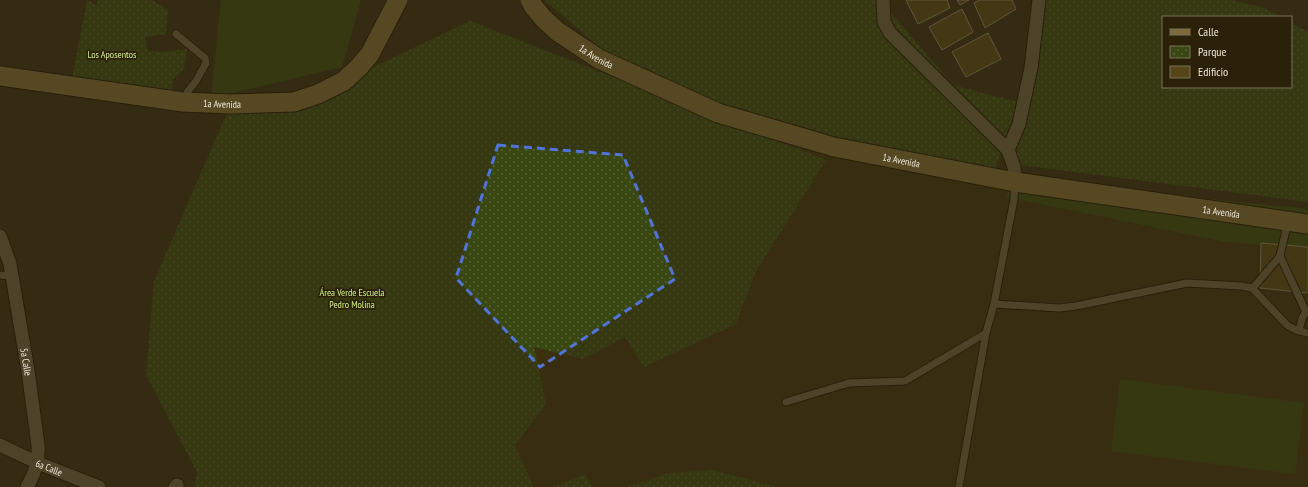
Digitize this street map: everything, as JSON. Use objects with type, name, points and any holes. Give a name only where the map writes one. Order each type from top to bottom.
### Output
[{"type":"main road","name":"1a Avenida","points":[[0,76],[183,102],[231,104],[294,102],[318,94],[344,81],[359,68],[370,54],[398,0]]},
{"type":"main road","name":"1a Avenida","points":[[530,0],[543,18],[557,31],[599,59],[718,113],[834,147],[1016,182],[1308,224]]},
{"type":"street","points":[[883,0],[884,22],[890,33],[1008,150],[1014,167],[1016,182]]},
{"type":"street","points":[[1008,150],[1019,124],[1031,68],[1038,0]]},
{"type":"street","name":"5a Calle","points":[[0,236],[10,264],[6,276],[28,371],[38,450],[38,463],[27,487]]},
{"type":"street","name":"6a Calle","points":[[0,445],[76,483],[99,487]]},
{"type":"lane","points":[[176,34],[205,58],[206,63],[196,81],[188,91],[183,102]]},
{"type":"lane","points":[[959,487],[986,333],[994,304],[1016,182]]},
{"type":"lane","points":[[1253,288],[1280,256],[1288,221]]},
{"type":"lane","points":[[1280,256],[1307,312],[1302,317],[1299,331]]},
{"type":"lane","points":[[994,304],[1059,308],[1076,306],[1186,283],[1241,286],[1253,288],[1287,325],[1299,331],[1308,333]]},
{"type":"lane","points":[[786,402],[849,383],[905,380],[986,333]]},
{"type":"highlighted area","points":[[498,145],[623,155],[675,279],[540,367],[456,278]]},
{"type":"shaded area","points":[[470,21],[598,75],[709,119],[1308,237],[1308,487],[194,487],[197,472],[146,375],[154,281],[265,104],[344,81]]},
{"type":"green space","name":"Los Aposentos","points":[[87,0],[96,5],[98,0],[152,0],[168,10],[166,34],[145,37],[148,51],[163,52],[187,49],[184,69],[173,79],[172,99],[71,84]]},
{"type":"green space","points":[[221,0],[361,0],[342,67],[211,98]]},
{"type":"green space","points":[[544,0],[880,0],[953,85],[1018,102],[993,176],[831,136],[714,101],[604,51]]},
{"type":"green space","points":[[1044,0],[1231,0],[1265,8],[1279,16],[1162,16],[1162,88],[1292,88],[1292,24],[1308,32],[1308,202],[1013,164],[1030,85]]},
{"type":"green space","name":"Área Verde Escuela Pedro Molina","points":[[470,21],[826,160],[755,273],[736,324],[644,367],[625,337],[583,359],[534,347],[546,404],[515,445],[533,487],[194,487],[197,472],[146,375],[154,281],[231,104],[344,81]]},
{"type":"green space","points":[[1014,179],[1308,209],[1308,249],[1226,242],[1006,197]]},
{"type":"green space","points":[[1120,379],[1304,403],[1295,474],[1111,451]]},
{"type":"green space","points":[[712,470],[777,487],[627,487],[669,473]]},
{"type":"green space","points":[[585,474],[592,487],[553,487]]},
{"type":"building","points":[[906,0],[947,0],[950,8],[918,24]]},
{"type":"building","points":[[957,0],[969,0],[960,5]]},
{"type":"building","points":[[979,0],[1012,0],[1016,9],[985,28],[974,3]]},
{"type":"building","points":[[962,9],[973,32],[942,50],[929,27]]},
{"type":"building","points":[[988,33],[1001,59],[966,77],[952,52]]},
{"type":"building","points":[[1261,243],[1308,247],[1308,293],[1260,288]]}]
